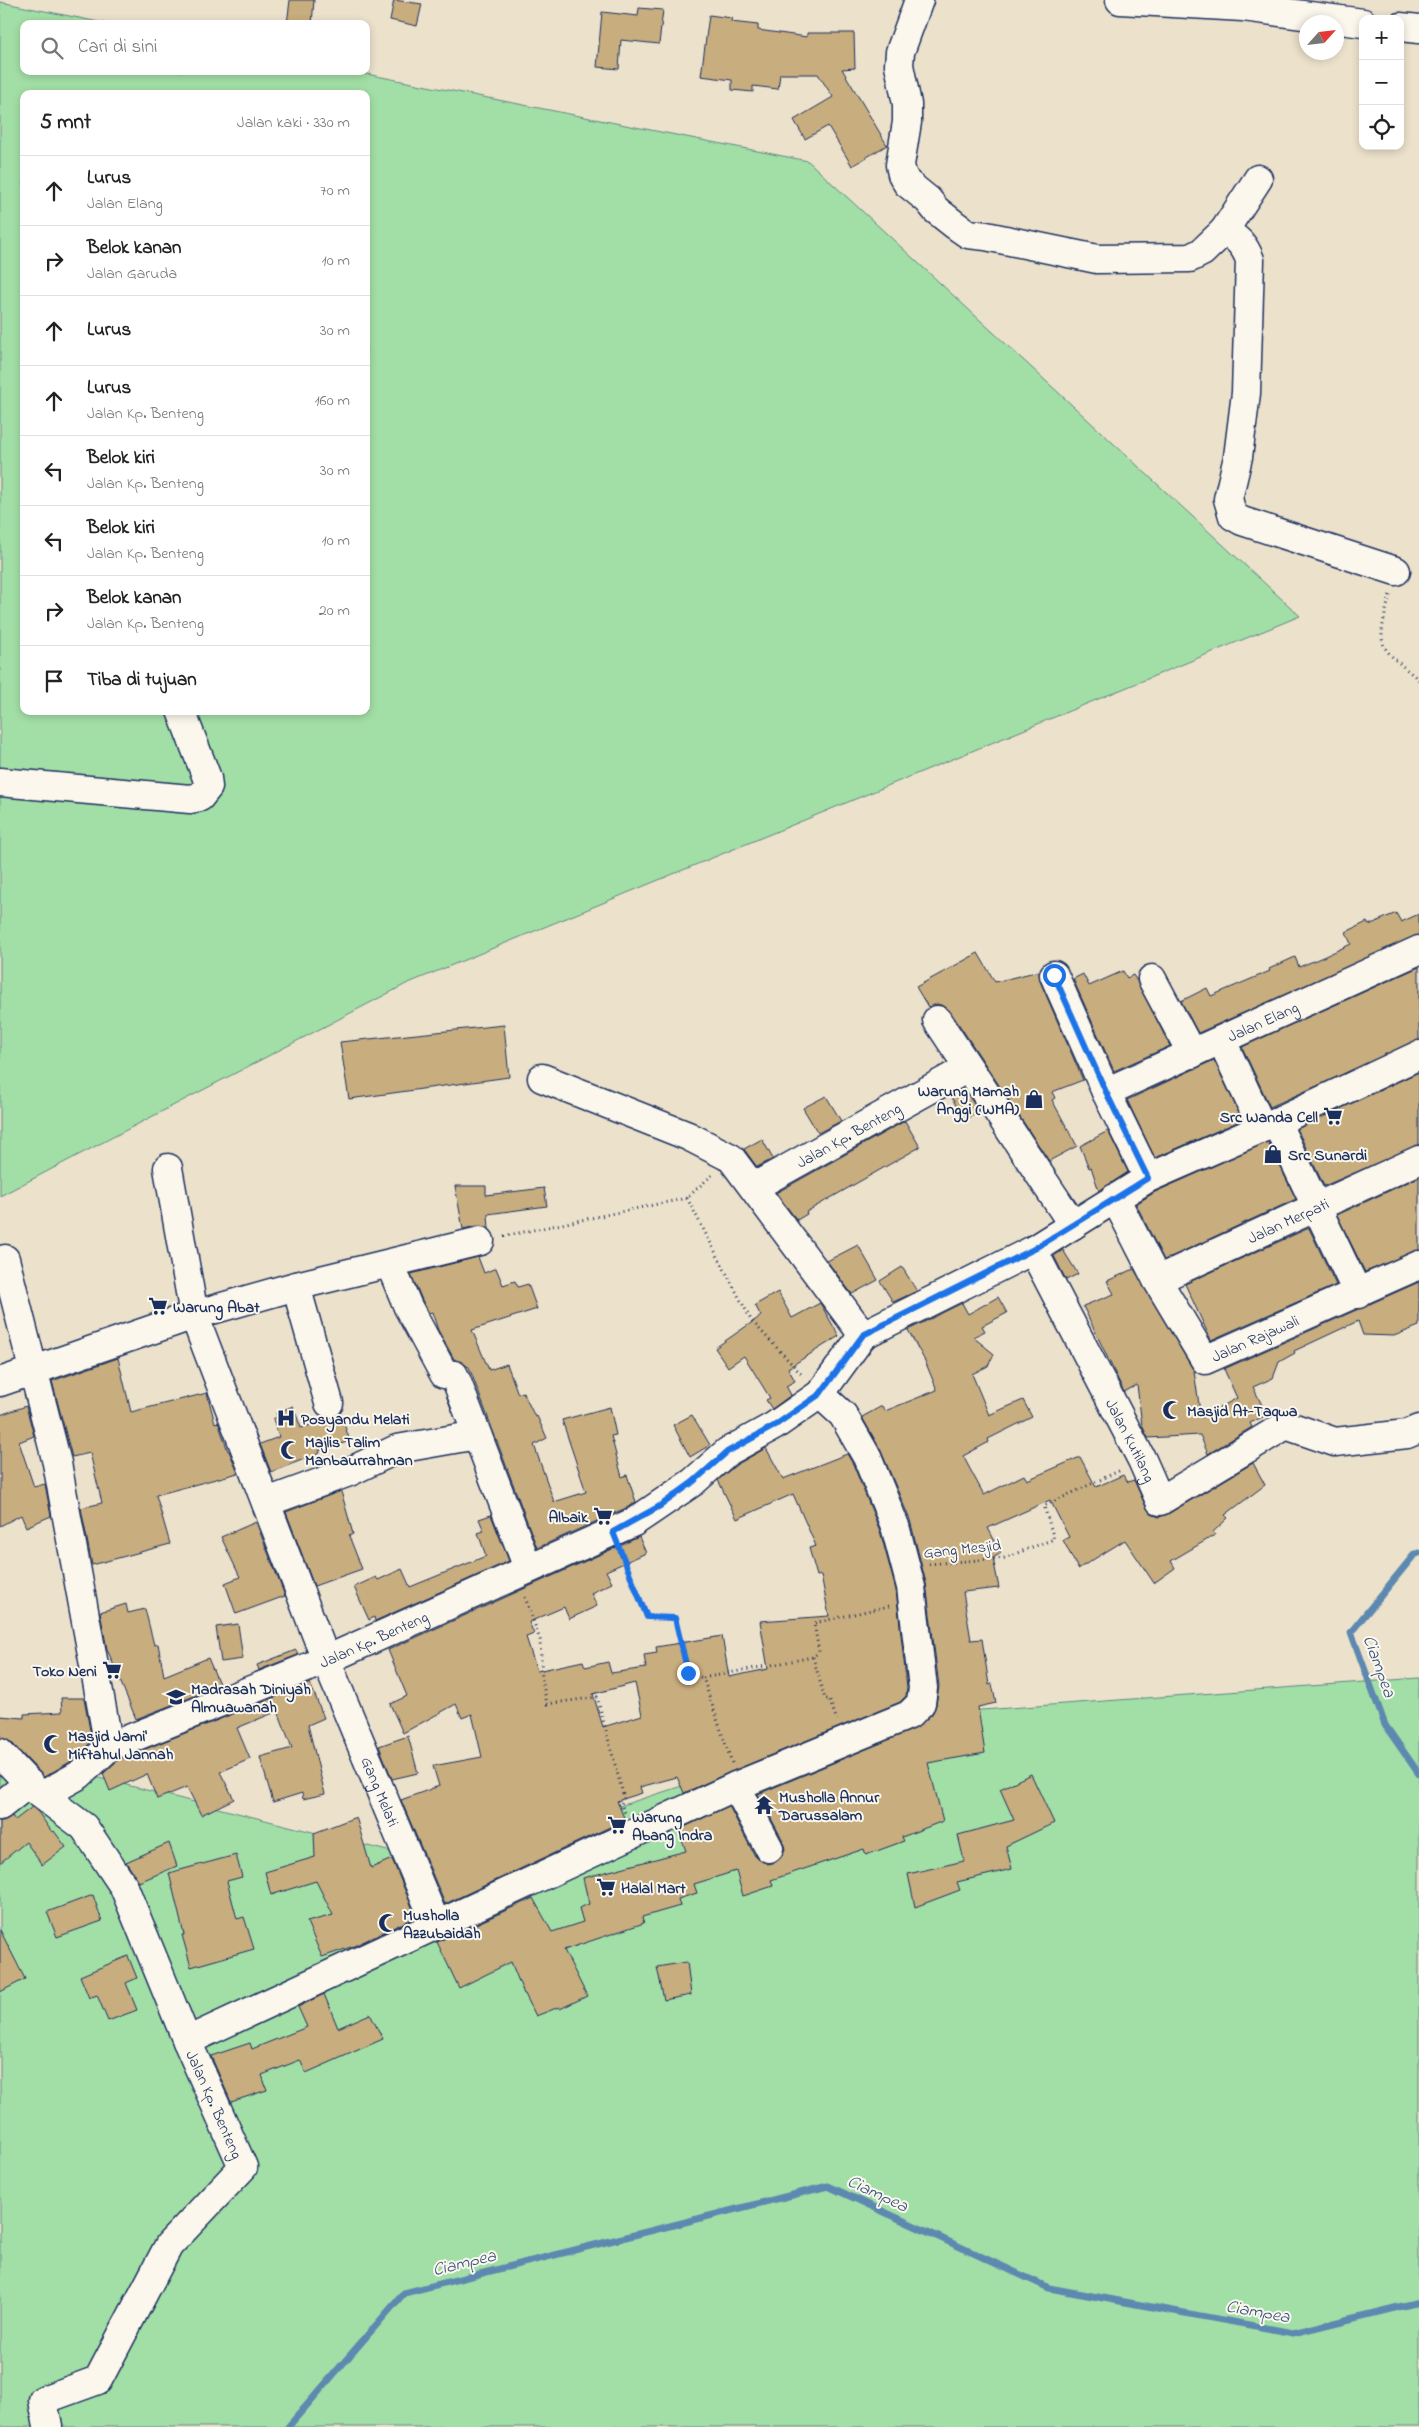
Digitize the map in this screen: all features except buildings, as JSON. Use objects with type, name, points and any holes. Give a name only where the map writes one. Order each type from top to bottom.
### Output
[{"type":"street","points":[[919,0],[900,52],[899,65],[907,104],[907,122],[900,165],[907,183],[928,200],[936,210],[968,234],[1097,259],[1129,260],[1171,256],[1190,258],[1202,252],[1224,231],[1258,179]]},
{"type":"street","points":[[1120,0],[1243,7],[1359,22]]},
{"type":"street","points":[[1404,27],[1419,29]]},
{"type":"street","points":[[1224,231],[1234,236],[1245,247],[1250,260],[1246,393],[1238,457],[1228,499],[1229,509],[1233,516],[1242,522],[1396,571]]},
{"type":"street","points":[[0,782],[190,799],[200,796],[208,787],[207,778],[183,715]]},
{"type":"street","name":"Jalan Elang","points":[[1106,1092],[1419,950]]},
{"type":"street","points":[[1054,975],[1106,1092],[1148,1178]]},
{"type":"street","points":[[1152,979],[1192,1054]]},
{"type":"street","points":[[937,1020],[1073,1225]]},
{"type":"street","points":[[1222,1040],[1317,1206],[1358,1294]]},
{"type":"street","name":"Jalan Kp. Benteng","points":[[36,1789],[79,1775],[109,1747],[326,1660],[613,1532],[660,1506],[693,1482],[727,1452],[774,1426],[820,1394],[863,1335],[1032,1250],[1148,1178],[1269,1125],[1419,1055]]},
{"type":"street","name":"Jalan Kp. Benteng","points":[[754,1187],[968,1068]]},
{"type":"street","points":[[542,1078],[688,1136],[731,1158],[863,1335]]},
{"type":"street","name":"Jalan Merpati","points":[[1157,1280],[1419,1160]]},
{"type":"street","name":"Gang Melati","points":[[168,1168],[194,1314],[326,1660],[436,1924]]},
{"type":"street","name":"Jalan Rajawali","points":[[1115,1198],[1157,1280],[1205,1360],[1358,1294],[1419,1265]]},
{"type":"street","points":[[0,1382],[194,1314],[296,1286],[480,1241]]},
{"type":"street","name":"Jalan Kutilang","points":[[1032,1250],[1142,1460],[1160,1501],[1286,1425],[1335,1442],[1407,1434],[1419,1429]]},
{"type":"street","points":[[5,1259],[57,1463],[109,1747]]},
{"type":"street","points":[[390,1264],[408,1307],[444,1374],[454,1375],[458,1382],[523,1572]]},
{"type":"street","points":[[296,1286],[329,1403]]},
{"type":"street","name":"Jalan Kp. Benteng","points":[[187,2041],[738,1785],[909,1715],[921,1703],[923,1688],[907,1566],[883,1491],[867,1458],[842,1415],[820,1394]]},
{"type":"street","points":[[267,1502],[349,1472],[397,1448],[477,1435]]},
{"type":"street","name":"Jalan Kp. Benteng","points":[[0,1753],[36,1789],[84,1827],[124,1887],[187,2041],[243,2168],[169,2245],[98,2380],[43,2400],[48,2427]]},
{"type":"street","points":[[738,1785],[769,1848]]},
{"type":"street","points":[[0,1806],[36,1789]]},
{"type":"path","points":[[1396,571],[1380,632],[1383,646],[1419,680]]},
{"type":"path","points":[[480,1241],[552,1228],[687,1198],[731,1158]]},
{"type":"path","points":[[687,1198],[751,1320],[820,1394]]},
{"type":"path","name":"Gang Mesjid","points":[[907,1566],[1004,1558],[1054,1539],[1044,1506],[1142,1460]]},
{"type":"path","points":[[613,1532],[647,1617],[675,1618],[688,1673],[703,1678],[813,1657],[818,1652],[814,1623],[913,1601]]},
{"type":"path","points":[[523,1572],[540,1640],[542,1680],[547,1704],[597,1697],[624,1798],[621,1804],[633,1833]]},
{"type":"path","points":[[813,1657],[825,1698],[829,1699],[844,1741]]},
{"type":"path","points":[[703,1678],[738,1785]]},
{"type":"green space","points":[[0,2],[89,20],[20,20],[20,75],[370,75],[808,161],[1300,616],[406,984],[0,1196]]},
{"type":"green space","points":[[1419,1678],[1419,2427],[0,2427],[0,1753],[439,1864],[900,1716]]},
{"type":"waterway","name":"Ciampea","points":[[1419,1553],[1414,1555],[1351,1632],[1385,1725],[1419,1774]]},
{"type":"waterway","name":"Ciampea","points":[[288,2427],[404,2293],[828,2186],[1049,2288],[1293,2333],[1419,2302]]},
{"type":"place","name":"Warung Mamah Anggi (WMA)","points":[[1034,1099]]},
{"type":"place","name":"Src Wanda Cell","points":[[1333,1116]]},
{"type":"place","name":"Src Sunardi","points":[[1273,1154]]},
{"type":"place","name":"Warung Abat","points":[[158,1306]]},
{"type":"place","name":"Masjid At-Taqwa","points":[[1172,1410]]},
{"type":"place","name":"Posyandu Melati","points":[[286,1418]]},
{"type":"place","name":"Majlis Talim Manbaurrahman","points":[[290,1450]]},
{"type":"place","name":"Albaik","points":[[603,1516]]},
{"type":"place","name":"Toko Neni","points":[[112,1670]]},
{"type":"place","name":"Madrasah Diniyah Almuawanah","points":[[176,1697]]},
{"type":"place","name":"Masjid Jami' Miftahul Jannah","points":[[53,1744]]},
{"type":"place","name":"Musholla Annur Darussalam","points":[[764,1805]]},
{"type":"place","name":"Warung Abang Indra","points":[[617,1825]]},
{"type":"place","name":"Halal Mart","points":[[606,1887]]},
{"type":"place","name":"Musholla Azzubaidah","points":[[388,1923]]},
{"type":"route","points":[[688,1673],[675,1618],[647,1617],[613,1532],[660,1506],[693,1482],[727,1452],[774,1426],[820,1394],[863,1335],[1032,1250],[1148,1178],[1106,1092],[1054,975]]}]
